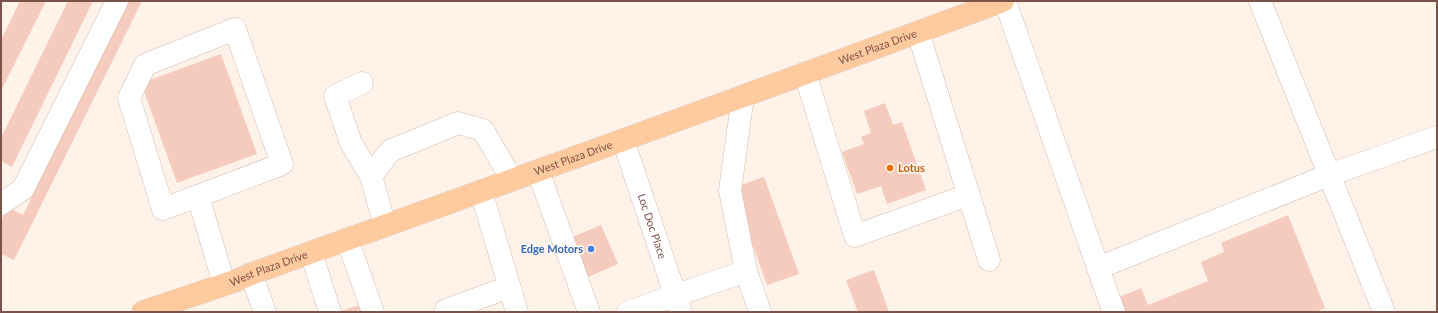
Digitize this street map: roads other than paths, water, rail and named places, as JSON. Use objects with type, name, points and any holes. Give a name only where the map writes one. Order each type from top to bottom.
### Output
[{"type":"main road","name":"West Plaza Drive","points":[[143,312],[175,307],[224,284],[251,274],[1004,1]]},
{"type":"street","points":[[1,204],[23,190],[117,1]]},
{"type":"street","points":[[1004,1],[1114,312]]},
{"type":"street","points":[[1260,1],[1384,312]]},
{"type":"street","points":[[236,29],[282,164],[198,196],[163,209],[129,98],[145,65],[236,29]]},
{"type":"street","points":[[918,32],[988,260]]},
{"type":"street","points":[[804,73],[856,236],[968,195]]},
{"type":"street","points":[[362,83],[335,96],[351,143],[371,176],[384,226]]},
{"type":"street","points":[[743,96],[730,190],[746,271],[760,312]]},
{"type":"street","points":[[371,176],[390,151],[458,123],[483,130],[512,180]]},
{"type":"street","points":[[1098,268],[1329,176],[1437,137]]},
{"type":"street","name":"Loc Doc Place","points":[[623,140],[678,304]]},
{"type":"street","points":[[538,171],[589,312]]},
{"type":"street","points":[[481,191],[516,312]]},
{"type":"street","points":[[198,196],[224,284]]},
{"type":"street","points":[[348,239],[373,312]]},
{"type":"street","points":[[311,253],[330,312]]},
{"type":"street","points":[[628,312],[678,304],[746,271]]},
{"type":"street","points":[[251,274],[264,312]]},
{"type":"street","points":[[446,312],[446,310],[509,287]]},
{"type":"place","name":"Lotus","points":[[890,168]]},
{"type":"place","name":"Edge Motors","points":[[591,249]]}]
